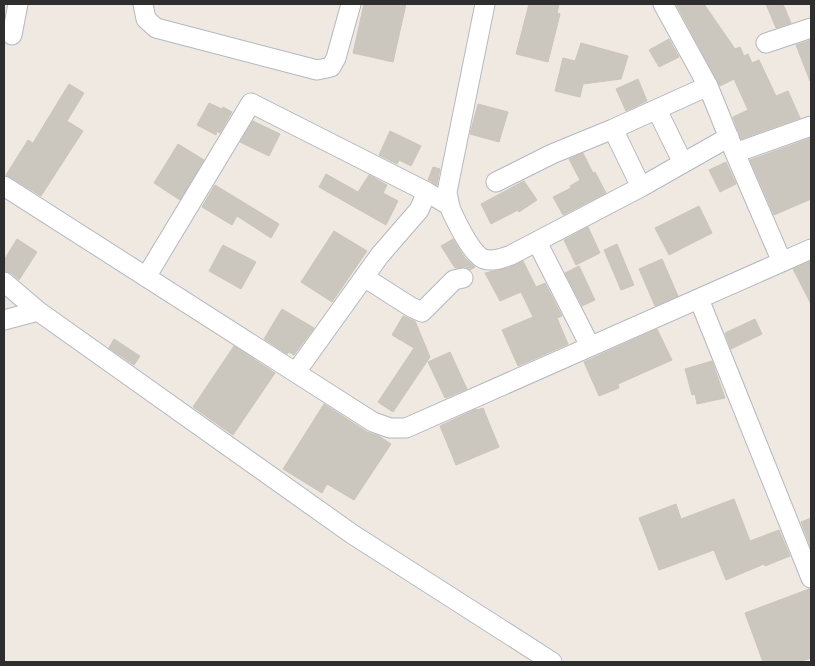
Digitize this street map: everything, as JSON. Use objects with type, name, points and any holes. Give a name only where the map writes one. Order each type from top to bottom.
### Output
[{"type":"street","points":[[12,35],[18,4]]},
{"type":"street","points":[[143,4],[146,19],[156,28],[317,70],[330,68],[336,58],[351,4]]},
{"type":"street","points":[[485,4],[447,192],[450,206],[475,254],[484,259],[498,260],[511,255],[683,163],[732,145],[811,126]]},
{"type":"street","points":[[663,4],[708,86],[782,262]]},
{"type":"street","points":[[766,43],[811,28]]},
{"type":"street","points":[[496,182],[552,154],[657,110],[708,86]]},
{"type":"street","points":[[146,277],[251,103],[427,192],[450,206]]},
{"type":"street","points":[[657,110],[683,163]]},
{"type":"street","points":[[613,129],[641,187]]},
{"type":"street","points":[[4,186],[373,422],[390,428],[406,428],[811,249]]},
{"type":"street","points":[[296,372],[380,255],[419,210],[427,192]]},
{"type":"street","points":[[537,242],[590,346]]},
{"type":"street","points":[[364,277],[422,312],[454,280],[463,278]]},
{"type":"street","points":[[4,282],[38,311],[352,534],[552,662]]},
{"type":"street","points":[[699,299],[811,578]]},
{"type":"street","points":[[4,320],[38,311]]},
{"type":"building","points":[[364,4],[406,4],[393,62],[353,53]]},
{"type":"building","points":[[529,4],[559,4],[557,13],[560,14],[548,62],[516,54]]},
{"type":"building","points":[[676,4],[704,4],[735,49],[740,47],[744,56],[748,54],[752,63],[759,60],[776,96],[788,91],[800,118],[741,139],[733,117],[748,110],[734,79],[720,86]]},
{"type":"building","points":[[766,4],[783,4],[791,23],[776,28]]},
{"type":"building","points":[[669,39],[679,57],[659,67],[649,50]]},
{"type":"building","points":[[811,40],[811,81],[810,81],[796,45]]},
{"type":"building","points":[[581,43],[628,56],[621,79],[583,84],[580,97],[555,91],[563,58],[575,61]]},
{"type":"building","points":[[638,79],[647,101],[626,111],[616,89]]},
{"type":"building","points":[[69,84],[84,93],[67,121],[83,131],[41,196],[6,175],[28,140],[33,143]]},
{"type":"building","points":[[209,103],[232,112],[220,133],[217,131],[216,135],[197,125]]},
{"type":"building","points":[[478,104],[508,112],[499,142],[470,134]]},
{"type":"building","points":[[253,121],[280,134],[269,156],[240,142]]},
{"type":"building","points":[[390,131],[421,146],[411,166],[399,160],[397,164],[379,155]]},
{"type":"building","points":[[811,138],[811,199],[774,215],[750,160]]},
{"type":"building","points":[[178,144],[204,160],[180,200],[154,183]]},
{"type":"building","points":[[583,153],[606,193],[563,215],[553,197],[571,188],[570,186],[580,180],[569,159]]},
{"type":"building","points":[[726,162],[736,184],[720,192],[709,170]]},
{"type":"building","points":[[433,167],[440,169],[437,185],[428,180]]},
{"type":"building","points":[[326,174],[358,192],[369,175],[387,185],[383,193],[398,201],[386,225],[319,187]]},
{"type":"building","points":[[524,181],[537,200],[519,212],[518,210],[491,224],[481,204]]},
{"type":"building","points":[[215,185],[279,224],[271,238],[237,216],[232,225],[202,207]]},
{"type":"building","points":[[699,206],[712,233],[669,255],[655,228]]},
{"type":"building","points":[[588,227],[600,253],[576,265],[564,240]]},
{"type":"building","points":[[334,231],[367,251],[332,302],[301,282]]},
{"type":"building","points":[[17,239],[37,252],[19,280],[11,273],[4,271],[4,260]]},
{"type":"building","points":[[453,239],[465,258],[475,267],[470,270],[466,267],[455,268],[441,246]]},
{"type":"building","points":[[617,244],[634,285],[621,290],[604,250]]},
{"type":"building","points":[[223,245],[256,262],[241,289],[209,271]]},
{"type":"building","points":[[662,259],[678,296],[655,306],[639,269]]},
{"type":"building","points":[[523,261],[536,287],[545,283],[562,316],[557,318],[568,344],[518,366],[502,330],[533,317],[521,292],[500,301],[485,273],[508,268]]},
{"type":"building","points":[[811,261],[811,304],[793,269]]},
{"type":"building","points":[[579,266],[595,300],[582,306],[565,273]]},
{"type":"building","points":[[282,309],[314,328],[294,355],[289,352],[287,354],[264,339]]},
{"type":"building","points":[[403,316],[415,321],[430,357],[393,412],[378,402],[414,348],[392,335]]},
{"type":"building","points":[[755,319],[762,334],[731,349],[725,333]]},
{"type":"building","points":[[657,329],[672,360],[618,384],[619,388],[599,396],[584,362]]},
{"type":"building","points":[[114,339],[140,356],[134,365],[109,348]]},
{"type":"building","points":[[234,346],[275,373],[233,435],[193,407]]},
{"type":"building","points":[[450,352],[467,389],[445,398],[428,362]]},
{"type":"building","points":[[712,361],[725,398],[697,404],[695,394],[692,395],[685,369]]},
{"type":"building","points":[[324,404],[367,432],[379,436],[391,444],[354,500],[327,484],[322,493],[283,469]]},
{"type":"building","points":[[483,408],[499,447],[456,465],[440,426],[476,409]]},
{"type":"building","points":[[734,499],[750,541],[779,530],[790,556],[765,566],[764,564],[726,580],[714,550],[659,570],[639,518],[676,504],[681,519]]},
{"type":"building","points":[[811,518],[811,548],[801,522]]},
{"type":"building","points":[[811,589],[811,658],[799,662],[763,662],[745,613]]}]
